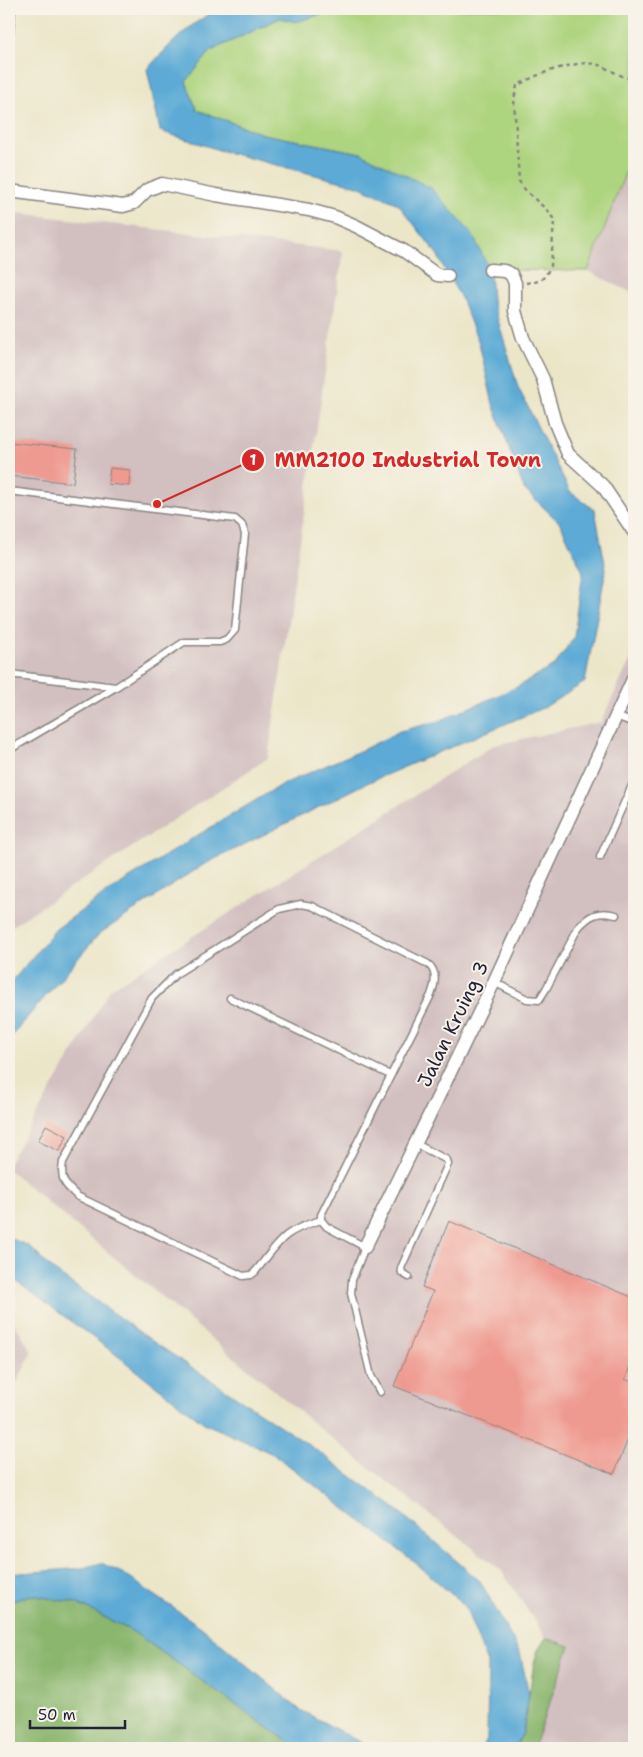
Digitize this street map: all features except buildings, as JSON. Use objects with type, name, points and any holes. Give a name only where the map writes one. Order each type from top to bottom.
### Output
[{"type":"street","points":[[9,191],[123,206],[134,203],[147,190],[162,184],[291,207],[342,220],[404,251],[438,275],[448,276]]},
{"type":"street","points":[[490,270],[504,271],[511,274],[515,283],[514,311],[523,338],[543,379],[555,423],[568,454],[603,486],[634,532]]},
{"type":"street","name":"Jalan Kruing 3","points":[[365,1247],[494,982],[634,677]]},
{"type":"lane","points":[[9,40],[12,9]]},
{"type":"lane","points":[[9,491],[235,519],[245,531],[245,547],[233,634],[225,641],[220,642],[184,642],[116,687],[9,750]]},
{"type":"lane","points":[[9,674],[116,687]]},
{"type":"lane","points":[[616,716],[634,723]]},
{"type":"lane","points":[[600,857],[634,781]]},
{"type":"lane","points":[[321,1220],[292,1230],[280,1240],[255,1272],[251,1275],[243,1276],[77,1196],[63,1182],[61,1174],[63,1162],[152,998],[162,986],[176,974],[279,909],[301,904],[312,906],[428,964],[433,970],[435,979],[431,995],[322,1211],[321,1220],[327,1227],[365,1247]]},
{"type":"lane","points":[[494,982],[527,999],[539,1000],[578,928],[584,921],[597,913],[606,912],[616,915]]},
{"type":"lane","points":[[230,998],[390,1075]]},
{"type":"lane","points":[[408,1277],[402,1273],[401,1268],[448,1164],[447,1160],[416,1144]]},
{"type":"lane","name":"Jalan Kruing 3","points":[[365,1247],[352,1280],[351,1293],[371,1376],[380,1392]]},
{"type":"path","points":[[515,283],[533,283],[540,281],[545,276],[551,266],[554,220],[549,212],[526,191],[519,181],[514,99],[517,86],[550,71],[588,64],[600,66],[634,80]]},
{"type":"shaded area","points":[[634,150],[634,294],[588,271]]},
{"type":"shaded area","points":[[9,212],[343,251],[268,758],[9,928]]},
{"type":"shaded area","points":[[634,652],[634,1748],[533,1748],[569,1646],[546,1638],[501,1570],[335,1441],[9,1170],[9,1162],[110,989],[494,745],[601,722]]},
{"type":"shaded area","points":[[9,1314],[32,1352],[9,1398]]},
{"type":"green space","points":[[337,9],[634,9],[634,150],[588,271],[490,270],[361,153],[263,134],[196,110],[186,81],[211,51],[280,18],[296,22]]},
{"type":"green space","points":[[31,1595],[76,1603],[132,1631],[297,1748],[9,1748],[9,1602]]},
{"type":"green space","points":[[546,1638],[570,1646],[533,1748],[515,1748],[523,1733],[534,1663],[538,1650]]},
{"type":"water","points":[[219,9],[337,9],[296,22],[280,18],[211,51],[186,82],[197,110],[263,134],[361,153],[431,188],[472,234],[490,270],[492,300],[518,387],[570,492],[595,510],[606,569],[585,682],[545,707],[367,783],[203,865],[99,934],[9,1039],[9,985],[56,929],[109,891],[281,785],[364,749],[400,731],[439,721],[515,688],[555,665],[574,637],[583,572],[560,523],[524,489],[493,404],[479,343],[460,296],[437,254],[398,204],[358,186],[222,151],[160,131],[147,69],[189,28],[208,14]]},
{"type":"water","points":[[9,1238],[29,1246],[53,1270],[155,1343],[315,1449],[396,1509],[480,1581],[520,1653],[529,1694],[523,1733],[515,1748],[482,1748],[487,1739],[488,1665],[465,1606],[417,1564],[275,1455],[204,1423],[110,1350],[9,1276]]},
{"type":"water","points":[[101,1563],[124,1574],[201,1627],[299,1709],[371,1748],[297,1748],[132,1631],[76,1603],[31,1595],[9,1602],[9,1574],[83,1568]]},
{"type":"waterway","points":[[312,784],[489,713],[515,699]]},
{"type":"waterway","points":[[386,1517],[453,1575]]},
{"type":"place","name":"MM2100 Industrial Town","points":[[157,504]]}]
